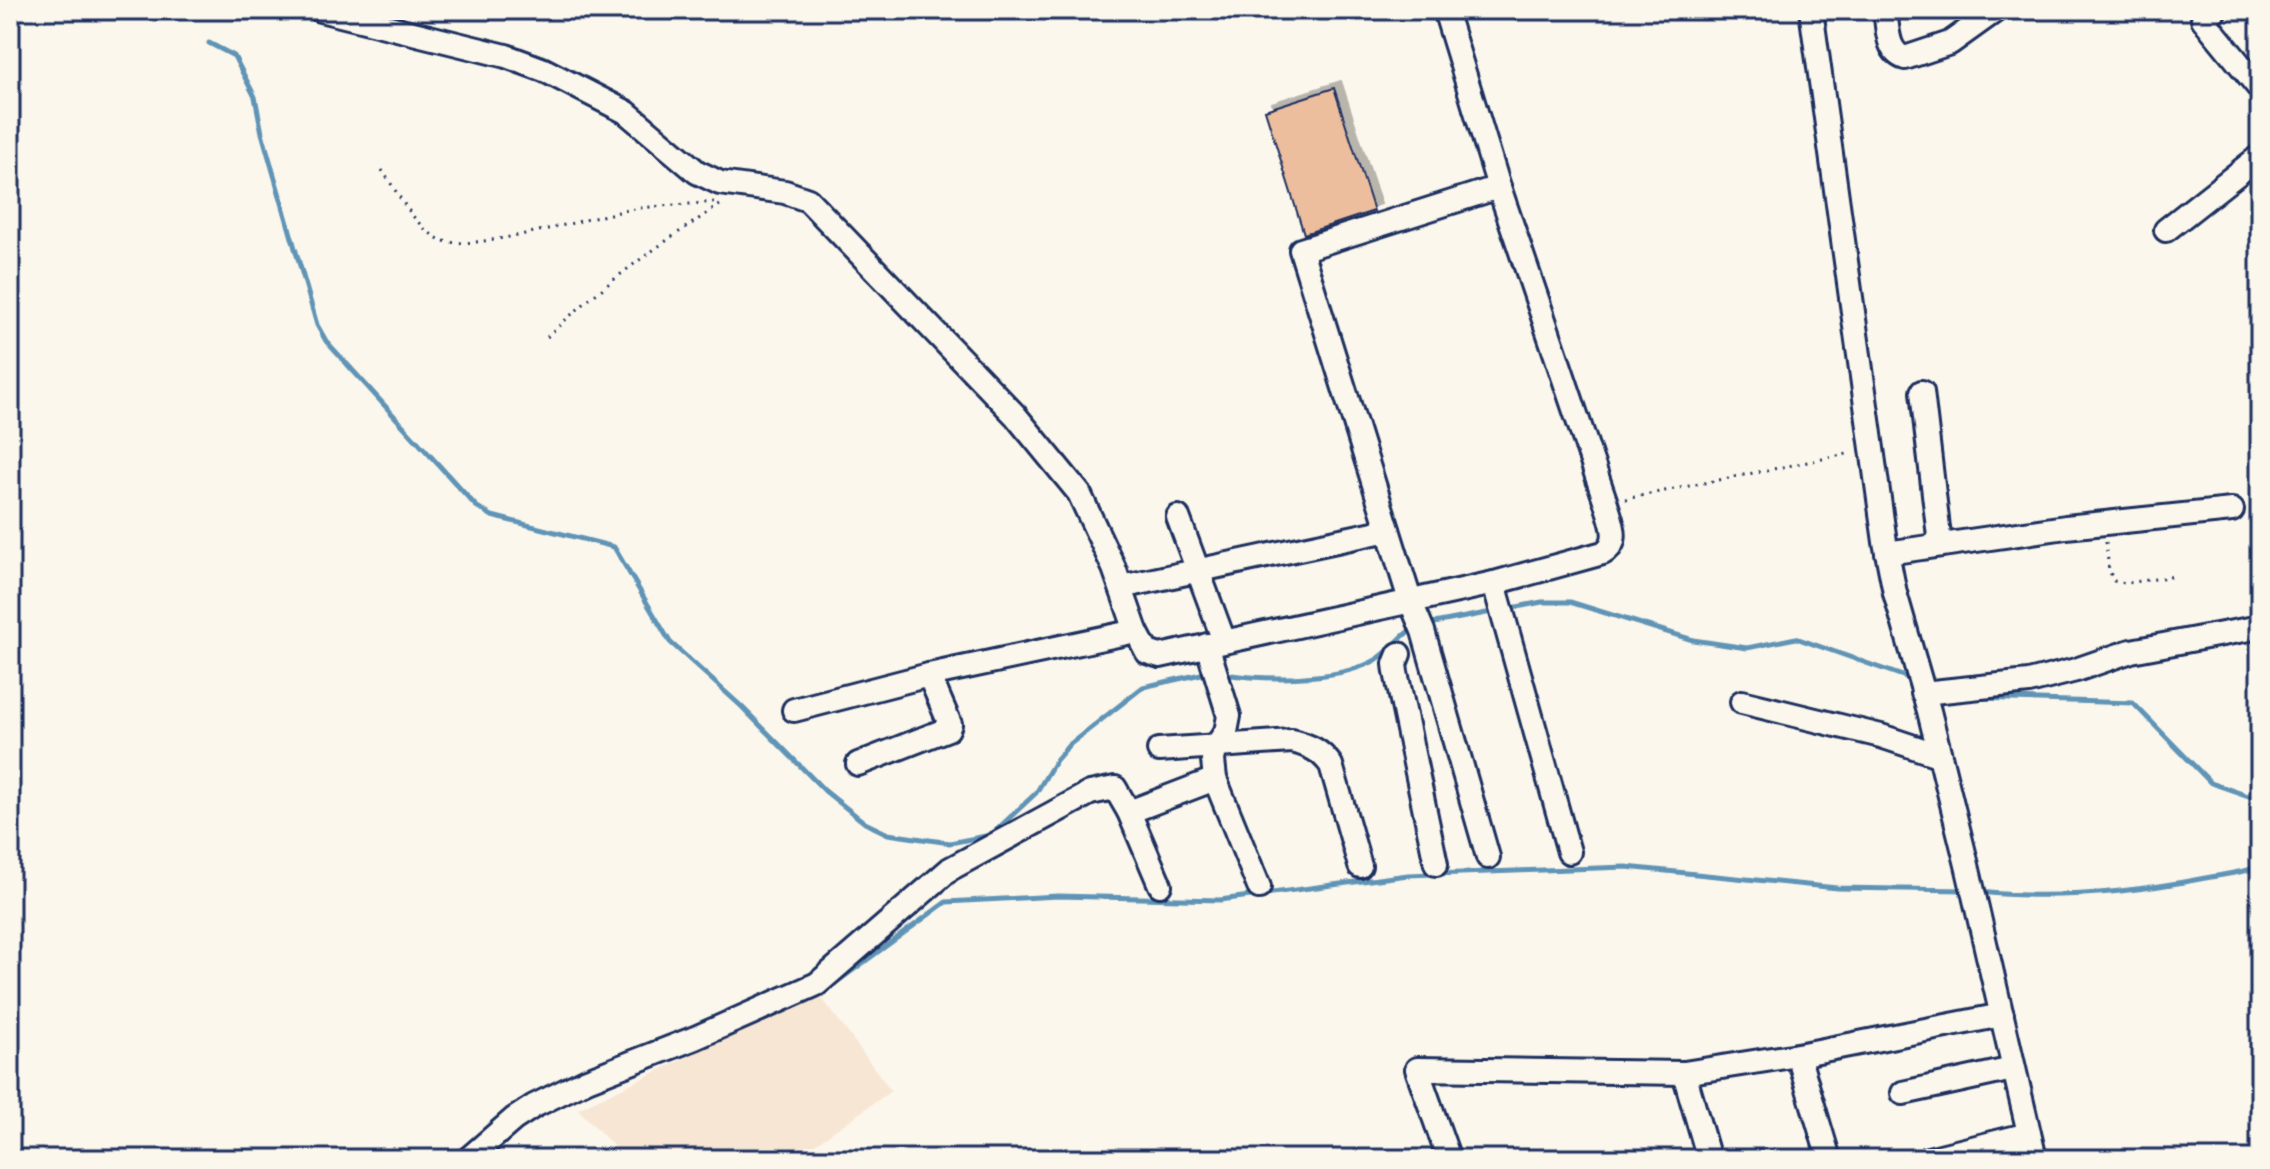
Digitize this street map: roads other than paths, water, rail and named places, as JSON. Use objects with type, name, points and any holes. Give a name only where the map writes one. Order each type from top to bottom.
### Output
[{"type":"street","points":[[320,10],[506,56],[544,70],[626,112],[697,172],[720,183],[785,192],[808,200],[1015,415],[1079,493],[1121,587],[1136,631],[1147,652],[1160,656],[1494,583],[1610,549],[1615,535],[1606,503],[1499,187],[1445,10]]},
{"type":"street","points":[[1811,10],[1887,553],[2035,1159]]},
{"type":"street","points":[[1885,10],[1891,46],[1898,56],[1905,58],[1950,43],[1996,10]]},
{"type":"street","points":[[2205,13],[2257,78]]},
{"type":"street","points":[[2166,230],[2260,156]]},
{"type":"street","points":[[1488,857],[1423,631],[1410,600],[1301,250],[1499,187]]},
{"type":"street","points":[[1922,392],[1940,545]]},
{"type":"street","points":[[1887,553],[2104,523],[2232,510]]},
{"type":"street","points":[[1178,517],[1198,571],[1229,716],[1226,732],[1216,746],[1213,760],[1215,779],[1259,887]]},
{"type":"street","points":[[1121,587],[1388,530]]},
{"type":"street","points":[[1494,583],[1569,852]]},
{"type":"street","points":[[1923,693],[2029,682],[2131,651],[2260,627]]},
{"type":"street","points":[[794,710],[929,675],[1136,631]]},
{"type":"street","points":[[1399,654],[1396,672],[1436,864]]},
{"type":"street","points":[[858,764],[948,729],[950,724],[929,675]]},
{"type":"street","points":[[1742,702],[1881,736],[1938,755]]},
{"type":"street","points":[[1159,750],[1292,741],[1313,747],[1331,765],[1360,866]]},
{"type":"street","points":[[1129,812],[1215,779]]},
{"type":"street","points":[[468,1159],[534,1106],[587,1080],[695,1038],[817,984],[950,869],[1004,838],[1103,789],[1115,788],[1129,812],[1160,885]]},
{"type":"street","points":[[1449,1159],[1417,1069],[1684,1073],[1798,1055],[2002,1015]]},
{"type":"street","points":[[1798,1055],[1829,1159]]},
{"type":"street","points":[[1903,1093],[2013,1069]]},
{"type":"street","points":[[1684,1073],[1709,1159]]},
{"type":"street","points":[[1928,1159],[2029,1134]]},
{"type":"waterway","points":[[209,43],[234,56],[255,97],[262,133],[317,325],[326,341],[476,506],[492,516],[614,547],[670,642],[741,706],[825,791],[865,823],[888,834],[950,843],[991,835],[1036,793],[1069,745],[1143,687],[1210,672]]},
{"type":"waterway","points":[[1507,609],[1542,602],[1570,602],[1693,640],[1747,648],[1796,638],[1914,680]]},
{"type":"waterway","points":[[1429,624],[1497,611]]},
{"type":"waterway","points":[[1224,674],[1279,678],[1339,673],[1378,659],[1415,627]]},
{"type":"waterway","points":[[1977,698],[2133,703],[2211,783],[2260,800]]},
{"type":"waterway","points":[[830,987],[946,902],[1058,896],[1220,900],[1408,875],[1626,867],[1837,888],[1966,890]]},
{"type":"waterway","points":[[1980,892],[2062,895],[2118,891],[2260,867]]}]
